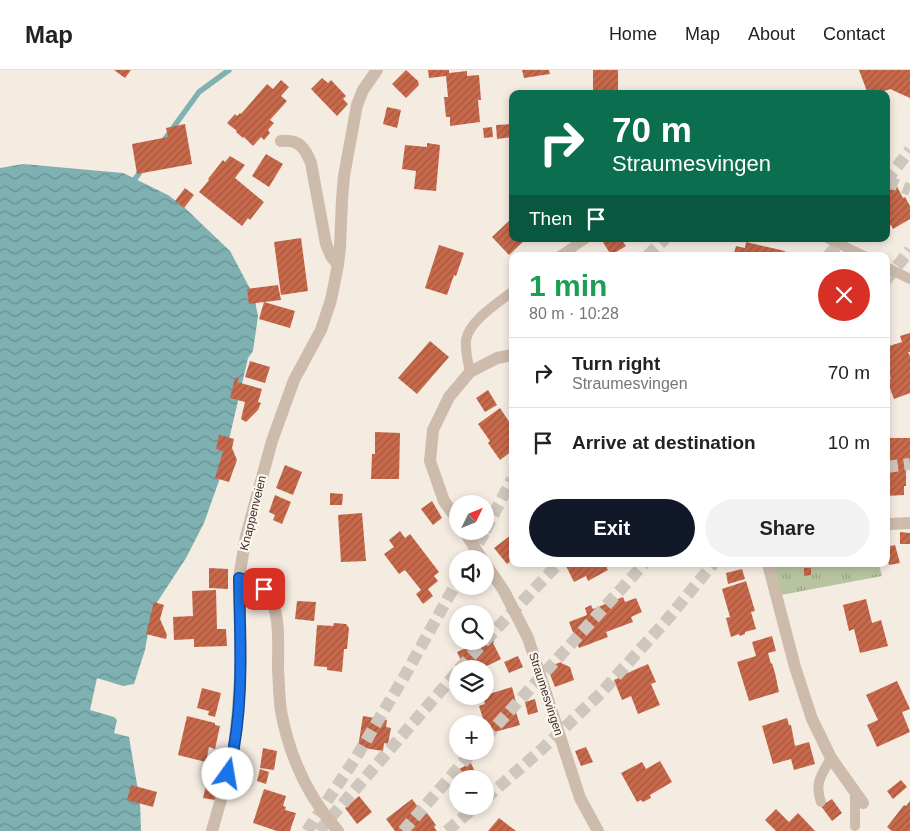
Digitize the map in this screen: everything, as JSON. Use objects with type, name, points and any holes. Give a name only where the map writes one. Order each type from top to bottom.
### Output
[{"type":"street","name":"Knappenveien","points":[[212,831],[233,757],[241,658],[239,578],[246,536],[272,441],[294,380],[321,330],[331,300],[340,247],[342,192],[357,105],[363,90],[378,70]]},
{"type":"street","points":[[281,141],[290,140],[299,144],[307,152],[311,163],[326,244],[331,256],[338,265]]},
{"type":"street","points":[[449,508],[444,501],[430,461],[433,430],[449,397],[470,372],[497,358],[509,356]]},
{"type":"street","points":[[890,524],[910,524]]},
{"type":"street","points":[[769,567],[798,676],[812,719],[831,758],[863,803]]},
{"type":"street","name":"Straumesvingen","points":[[494,576],[504,591],[528,638],[580,798],[598,831]]},
{"type":"street","points":[[239,578],[254,582],[264,589],[272,600],[276,617],[281,709],[288,740],[299,772],[338,831]]},
{"type":"lane","points":[[566,252],[581,242]]},
{"type":"lane","points":[[835,242],[856,252]]},
{"type":"lane","points":[[890,269],[910,279]]},
{"type":"lane","points":[[470,372],[466,354],[466,338],[482,315],[509,294]]},
{"type":"lane","points":[[821,802],[817,792],[819,779],[831,758]]},
{"type":"lane","points":[[855,791],[855,826]]},
{"type":"green space","points":[[773,567],[880,567],[882,576],[781,595]]},
{"type":"water","points":[[23,164],[123,173],[168,195],[185,208],[230,251],[254,296],[258,316],[253,351],[248,358],[220,478],[204,523],[186,558],[154,607],[145,650],[134,684],[123,686],[97,678],[90,710],[114,717],[117,720],[114,733],[129,737],[140,802],[141,831],[0,831],[0,168]]},
{"type":"building","points":[[114,70],[131,70],[125,78]]},
{"type":"building","points":[[406,70],[418,81],[419,85],[406,98],[392,84]]},
{"type":"building","points":[[428,70],[449,70],[449,73],[467,71],[467,76],[479,75],[481,100],[478,100],[480,122],[450,126],[450,117],[446,117],[444,97],[448,97],[446,76],[429,78]]},
{"type":"building","points":[[522,70],[549,70],[550,74],[524,78]]},
{"type":"building","points":[[593,70],[618,70],[618,90],[593,90]]},
{"type":"building","points":[[859,70],[910,70],[910,98],[890,89],[866,90]]},
{"type":"building","points":[[322,78],[328,83],[331,80],[346,96],[343,99],[348,104],[337,116],[311,89]]},
{"type":"building","points":[[281,80],[289,87],[281,96],[287,101],[270,120],[274,123],[268,130],[270,133],[264,140],[261,137],[253,146],[227,123],[235,114],[237,116],[241,114],[267,84],[273,89]]},
{"type":"building","points":[[387,107],[401,110],[397,128],[383,124]]},
{"type":"building","points":[[185,124],[192,164],[137,174],[132,144],[168,137],[166,128]]},
{"type":"building","points":[[509,124],[509,137],[497,139],[496,125]]},
{"type":"building","points":[[492,127],[493,137],[484,138],[483,128]]},
{"type":"building","points":[[427,143],[440,145],[436,191],[414,189],[416,171],[402,169],[405,145],[427,147]]},
{"type":"building","points":[[266,154],[283,164],[269,187],[252,176]]},
{"type":"building","points":[[230,156],[245,165],[235,178],[264,202],[250,220],[248,218],[242,226],[199,192],[223,160],[225,162]]},
{"type":"building","points":[[892,177],[903,198],[905,197],[910,206],[910,219],[893,229],[890,226],[890,178]]},
{"type":"building","points":[[185,188],[194,195],[184,208],[175,201]]},
{"type":"building","points":[[509,221],[509,242],[523,242],[512,252],[509,252],[509,255],[492,237]]},
{"type":"building","points":[[301,238],[308,291],[281,295],[274,242]]},
{"type":"building","points":[[603,242],[623,242],[626,246],[616,252],[609,252]]},
{"type":"building","points":[[746,242],[785,251],[734,252],[736,246],[745,248]]},
{"type":"building","points":[[439,245],[464,253],[447,295],[425,288]]},
{"type":"building","points":[[278,285],[281,300],[249,304],[247,289]]},
{"type":"building","points":[[264,302],[295,311],[290,328],[259,319]]},
{"type":"building","points":[[910,333],[910,352],[908,352],[910,356],[910,393],[894,399],[890,388],[890,346],[902,342],[900,336]]},
{"type":"building","points":[[430,341],[449,357],[417,394],[398,378]]},
{"type":"building","points":[[250,361],[270,367],[265,383],[245,377]]},
{"type":"building","points":[[235,378],[239,378],[237,382],[262,389],[258,402],[261,403],[258,410],[246,422],[241,419],[245,402],[230,398]]},
{"type":"building","points":[[488,390],[497,405],[485,412],[476,398]]},
{"type":"building","points":[[500,408],[509,422],[509,453],[500,460],[478,424]]},
{"type":"building","points":[[375,432],[400,433],[399,479],[371,479],[372,454],[375,454]]},
{"type":"building","points":[[219,435],[234,439],[232,448],[237,460],[229,482],[215,478],[223,451],[216,449]]},
{"type":"building","points":[[890,438],[910,438],[910,469],[906,469],[904,495],[890,496]]},
{"type":"building","points":[[285,465],[302,472],[293,495],[276,488]]},
{"type":"building","points":[[330,493],[343,494],[342,505],[330,505]]},
{"type":"building","points":[[275,495],[291,502],[282,524],[273,520],[275,515],[269,512]]},
{"type":"building","points":[[432,501],[442,518],[433,525],[421,509]]},
{"type":"building","points":[[362,513],[366,561],[341,562],[338,515]]},
{"type":"building","points":[[400,531],[405,538],[410,534],[439,572],[434,576],[438,581],[428,589],[433,596],[423,604],[416,594],[421,590],[405,570],[399,574],[384,554],[394,547],[389,540]]},
{"type":"building","points":[[900,532],[910,533],[910,544],[900,544]]},
{"type":"building","points":[[509,537],[509,562],[507,564],[494,548]]},
{"type":"building","points":[[895,545],[900,563],[890,565],[890,546]]},
{"type":"building","points":[[566,567],[606,567],[608,570],[588,581],[586,576],[574,582]]},
{"type":"building","points":[[209,568],[228,569],[228,589],[209,588]]},
{"type":"building","points":[[804,568],[811,568],[811,575],[804,576]]},
{"type":"building","points":[[742,569],[745,579],[728,584],[726,573]]},
{"type":"building","points":[[746,581],[755,611],[751,612],[756,629],[745,632],[745,634],[740,636],[739,634],[731,637],[726,618],[730,617],[722,589]]},
{"type":"building","points":[[216,590],[217,629],[226,629],[227,646],[194,647],[194,639],[174,640],[173,617],[193,616],[192,591]]},
{"type":"building","points":[[623,597],[625,602],[636,598],[642,612],[631,617],[633,622],[606,632],[608,637],[579,648],[569,622],[587,615],[585,608],[591,605],[596,616],[593,609]]},
{"type":"building","points":[[866,599],[872,623],[881,620],[888,646],[860,653],[854,629],[849,631],[843,605]]},
{"type":"building","points":[[297,601],[316,602],[314,621],[295,619]]},
{"type":"building","points":[[154,602],[164,605],[160,619],[167,635],[166,639],[146,634]]},
{"type":"building","points":[[334,623],[346,624],[349,628],[347,649],[344,649],[342,672],[327,670],[327,667],[314,666],[317,625],[333,626]]},
{"type":"building","points":[[772,636],[776,651],[768,653],[779,692],[749,701],[737,662],[756,656],[752,642]]},
{"type":"building","points":[[494,645],[501,659],[494,662],[494,660],[461,660],[457,652],[462,650],[494,650]]},
{"type":"building","points":[[518,656],[523,667],[509,673],[504,662]]},
{"type":"building","points":[[561,662],[570,667],[574,680],[555,687],[547,667]]},
{"type":"building","points":[[648,664],[656,682],[651,684],[660,705],[638,714],[631,696],[622,700],[614,680]]},
{"type":"building","points":[[897,681],[910,709],[902,712],[910,732],[877,747],[867,725],[878,720],[866,695]]},
{"type":"building","points":[[512,687],[520,725],[494,732],[494,715],[482,715],[479,706],[494,705],[494,693]]},
{"type":"building","points":[[202,688],[221,693],[215,717],[208,715],[209,711],[197,708]]},
{"type":"building","points":[[535,699],[538,712],[528,715],[525,702]]},
{"type":"building","points":[[187,716],[220,726],[215,749],[209,747],[206,762],[178,755]]},
{"type":"building","points":[[363,716],[387,720],[386,727],[391,728],[388,744],[384,743],[383,751],[358,747]]},
{"type":"building","points":[[787,718],[789,725],[791,725],[795,746],[809,742],[815,764],[794,770],[791,759],[773,764],[762,726]]},
{"type":"building","points":[[586,747],[593,762],[581,766],[575,751]]},
{"type":"building","points":[[263,748],[277,751],[274,770],[260,768]]},
{"type":"building","points":[[660,761],[672,782],[650,795],[651,798],[643,802],[641,800],[637,802],[621,773],[642,762],[646,769]]},
{"type":"building","points":[[471,763],[474,770],[457,770]]},
{"type":"building","points":[[211,764],[222,767],[215,800],[203,798]]},
{"type":"building","points":[[260,769],[269,772],[266,784],[257,781]]},
{"type":"building","points":[[901,780],[907,787],[893,799],[887,791]]},
{"type":"building","points":[[131,785],[157,792],[153,807],[127,800]]},
{"type":"building","points":[[264,789],[286,796],[283,806],[286,807],[285,810],[296,813],[290,831],[277,831],[253,823]]},
{"type":"building","points":[[359,796],[372,812],[357,824],[345,808]]},
{"type":"building","points":[[412,799],[424,815],[427,813],[436,825],[434,827],[437,831],[395,831],[386,819]]},
{"type":"building","points":[[832,799],[842,813],[832,821],[821,806]]},
{"type":"building","points":[[910,801],[910,831],[892,831],[887,827],[904,805],[906,806]]},
{"type":"building","points":[[776,809],[789,822],[798,813],[815,831],[776,831],[765,820]]},
{"type":"building","points":[[499,818],[516,831],[488,831]]},
{"type":"waterway","points":[[162,143],[199,92],[229,70]]},
{"type":"waterway","points":[[135,179],[143,168]]},
{"type":"tunnel","points":[[890,176],[910,150]]},
{"type":"tunnel","points":[[890,183],[910,190]]},
{"type":"tunnel","points":[[651,252],[662,242]]},
{"type":"tunnel","points":[[832,252],[840,242]]},
{"type":"tunnel","points":[[890,275],[910,250]]},
{"type":"tunnel","points":[[890,466],[910,464]]},
{"type":"tunnel","points":[[494,514],[509,485]]},
{"type":"tunnel","points":[[475,550],[480,540]]},
{"type":"tunnel","points":[[494,632],[555,567]]},
{"type":"tunnel","points":[[494,728],[641,567]]},
{"type":"tunnel","points":[[494,791],[601,693],[665,622],[711,567]]},
{"type":"tunnel","points":[[307,831],[355,759],[450,595]]},
{"type":"tunnel","points":[[467,660],[477,650]]},
{"type":"tunnel","points":[[319,831],[449,681]]},
{"type":"tunnel","points":[[403,831],[465,760]]},
{"type":"tunnel","points":[[447,831],[466,815]]},
{"type":"route","points":[[228,774],[233,757],[239,696],[241,658],[239,578],[254,582],[264,589]]}]
